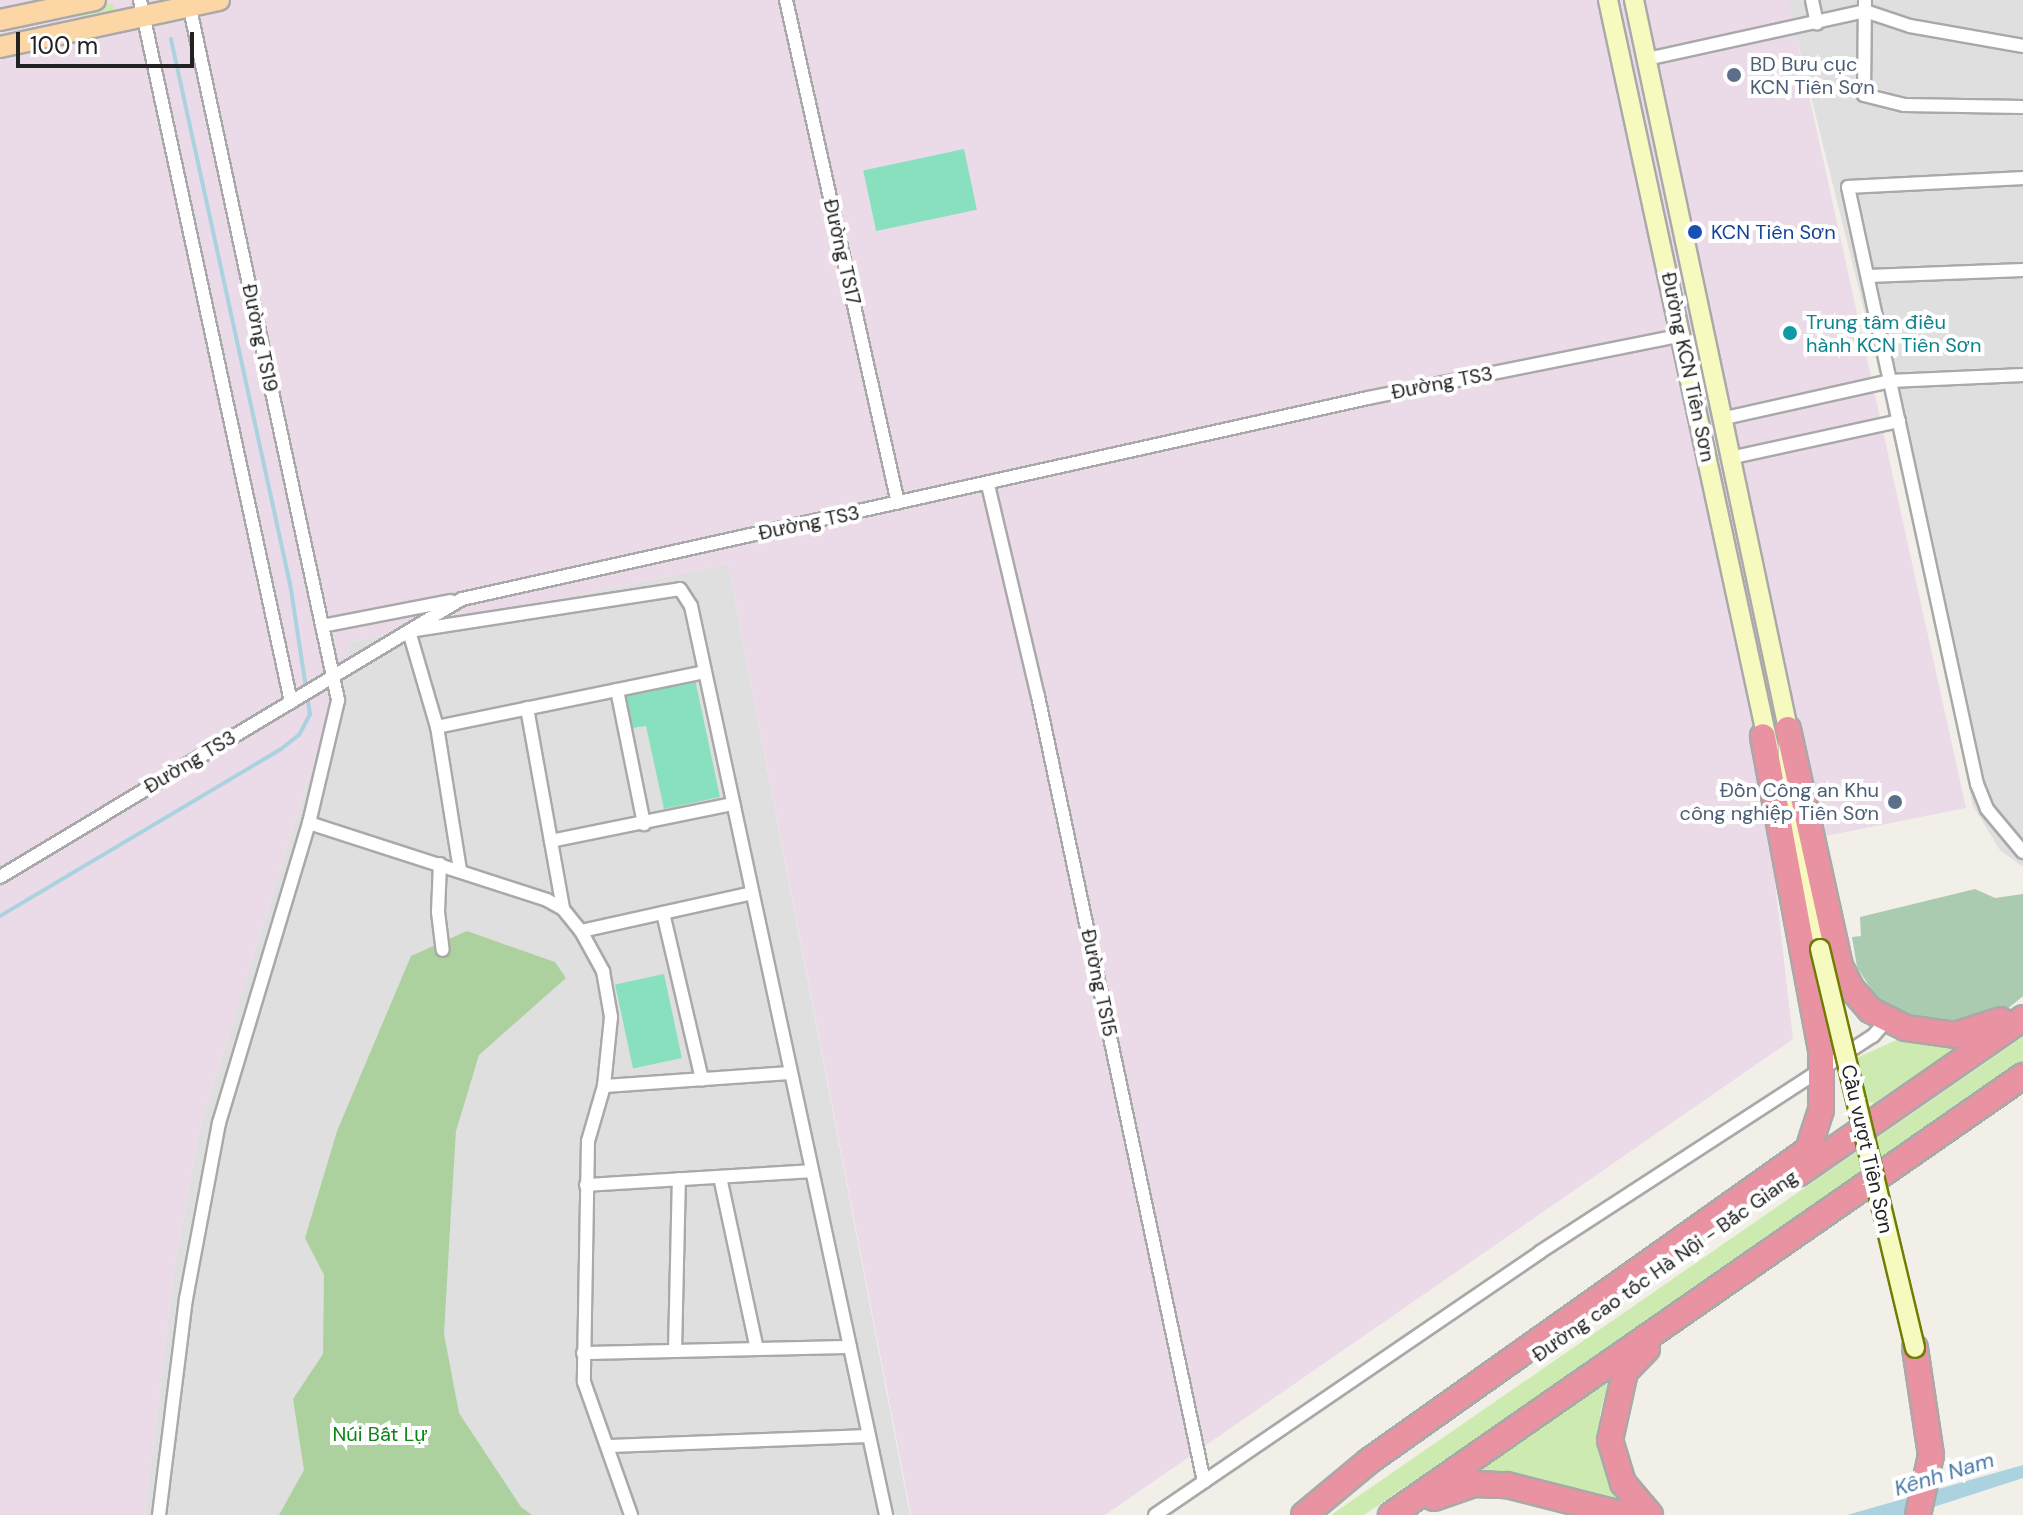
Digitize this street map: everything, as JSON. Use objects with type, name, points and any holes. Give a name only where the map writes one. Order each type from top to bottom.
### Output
[{"type":"highway","points":[[1788,729],[1840,966],[1851,988],[1887,1020],[1929,1032],[1974,1033],[2023,1005]]},
{"type":"highway","points":[[1306,1515],[1369,1461],[1808,1150],[1821,1110],[1822,1065],[1816,1009],[1763,736]]},
{"type":"highway","name":"Đường cao tốc Hà Nội - Bắc Giang","points":[[1306,1515],[2023,1018]]},
{"type":"highway","points":[[1391,1515],[2023,1076]]},
{"type":"highway","points":[[1650,1515],[1623,1483],[1610,1440],[1611,1418],[1625,1372],[1645,1350],[1816,1232],[1905,1157]]},
{"type":"highway","points":[[1915,1348],[1929,1428],[1930,1477],[1918,1515]]},
{"type":"highway","points":[[1409,1515],[1448,1489],[1474,1484],[1540,1490],[1625,1515]]},
{"type":"main road","points":[[0,20],[95,0]]},
{"type":"main road","points":[[0,47],[142,8],[219,0]]},
{"type":"main road","name":"Đường KCN Tiên Sơn","points":[[1608,0],[1683,335],[1763,736],[1787,786]]},
{"type":"main road","name":"Đường KCN Tiên Sơn","points":[[1634,0],[1734,457],[1788,729],[1787,786]]},
{"type":"main road","points":[[1683,335],[1706,330]]},
{"type":"main road","name":"Cầu vượt Tiên Sơn","points":[[1787,786],[1820,949],[1915,1348]]},
{"type":"street","name":"Đường TS17","points":[[786,0],[898,503]]},
{"type":"street","points":[[1812,0],[1817,23]]},
{"type":"street","name":"Đường TS19","points":[[159,1515],[186,1299],[219,1123],[309,823],[333,732],[338,700],[189,3]]},
{"type":"street","points":[[1647,59],[1817,23],[1865,5],[1910,26],[2023,46]]},
{"type":"street","points":[[1865,5],[1864,95],[1904,105],[2023,107]]},
{"type":"street","points":[[142,8],[291,702]]},
{"type":"street","points":[[2023,178],[1848,187],[1977,784],[1987,809],[2023,852]]},
{"type":"street","points":[[1868,276],[2023,270]]},
{"type":"street","name":"Đường TS3","points":[[0,877],[462,599],[988,485],[1368,398],[1683,335]]},
{"type":"street","points":[[1725,418],[1890,381],[2023,375]]},
{"type":"street","points":[[1734,457],[1899,421]]},
{"type":"street","name":"Đường TS15","points":[[988,485],[1041,711],[1204,1482]]},
{"type":"street","points":[[460,870],[437,727],[409,631],[671,587],[680,589],[691,606],[886,1515]]},
{"type":"street","points":[[322,626],[462,599]]},
{"type":"street","points":[[437,727],[704,672]]},
{"type":"street","points":[[617,690],[644,824]]},
{"type":"street","points":[[527,708],[563,909],[581,931],[603,971],[611,1001],[604,1086],[588,1141],[584,1382],[610,1446],[631,1515]]},
{"type":"street","points":[[551,841],[733,804]]},
{"type":"street","points":[[309,823],[460,870],[563,909]]},
{"type":"street","points":[[440,864],[438,912],[443,950]]},
{"type":"street","points":[[581,931],[752,893]]},
{"type":"street","points":[[663,913],[702,1079]]},
{"type":"street","points":[[1155,1515],[1822,1065],[1873,1036],[1887,1020]]},
{"type":"street","points":[[604,1086],[791,1073]]},
{"type":"street","points":[[586,1185],[812,1171]]},
{"type":"street","points":[[720,1177],[757,1349]]},
{"type":"street","points":[[675,1351],[679,1179]]},
{"type":"street","points":[[583,1353],[850,1347]]},
{"type":"street","points":[[610,1446],[869,1436]]},
{"type":"shaded area","points":[[0,0],[1788,0],[1966,808],[1771,847],[1793,1039],[1105,1515],[911,1515],[728,564],[351,642],[199,1131],[174,1271],[145,1515],[0,1515]]},
{"type":"shaded area","points":[[1787,0],[2023,0],[2023,867],[2000,850],[1973,806],[1874,350]]},
{"type":"shaded area","points":[[728,564],[910,1515],[145,1515],[174,1271],[199,1131],[351,642]]},
{"type":"green space","points":[[112,3],[115,10],[9,55],[6,48]]},
{"type":"green space","points":[[964,149],[977,210],[876,231],[863,170]]},
{"type":"green space","points":[[695,679],[720,797],[664,809],[646,726],[632,728],[625,693]]},
{"type":"green space","points":[[1975,889],[1995,898],[2023,894],[2023,996],[2005,1011],[1952,1024],[1911,1016],[1876,997],[1857,967],[1852,937],[1861,936],[1860,917]]},
{"type":"green space","name":"Núi Bất Lự","points":[[467,931],[555,962],[566,978],[479,1055],[456,1131],[444,1334],[459,1413],[521,1507],[532,1515],[279,1515],[304,1470],[293,1399],[323,1354],[324,1275],[305,1238],[337,1131],[411,956]]},
{"type":"green space","points":[[664,974],[682,1058],[633,1069],[615,984]]},
{"type":"green space","points":[[2023,1037],[2023,1061],[1847,1184],[1364,1515],[1331,1515]]},
{"type":"green space","points":[[1901,1038],[1964,1042],[1874,1103],[1863,1102],[1852,1060]]},
{"type":"green space","points":[[1612,1369],[1600,1414],[1600,1448],[1627,1508],[1464,1478]]},
{"type":"water","name":"Kênh Nam","points":[[2023,1465],[2023,1478],[1909,1515],[1847,1515]]},
{"type":"waterway","points":[[0,916],[281,749],[299,735],[310,714],[290,584],[171,39]]},
{"type":"place","name":"BD Bưu cục KCN Tiên Sơn","points":[[1734,75]]},
{"type":"place","name":"KCN Tiên Sơn","points":[[1695,232]]},
{"type":"place","name":"Trung tâm điều hành KCN Tiên Sơn","points":[[1790,333]]},
{"type":"place","name":"Đồn Công an Khu công nghiệp Tiên Sơn","points":[[1895,802]]}]
